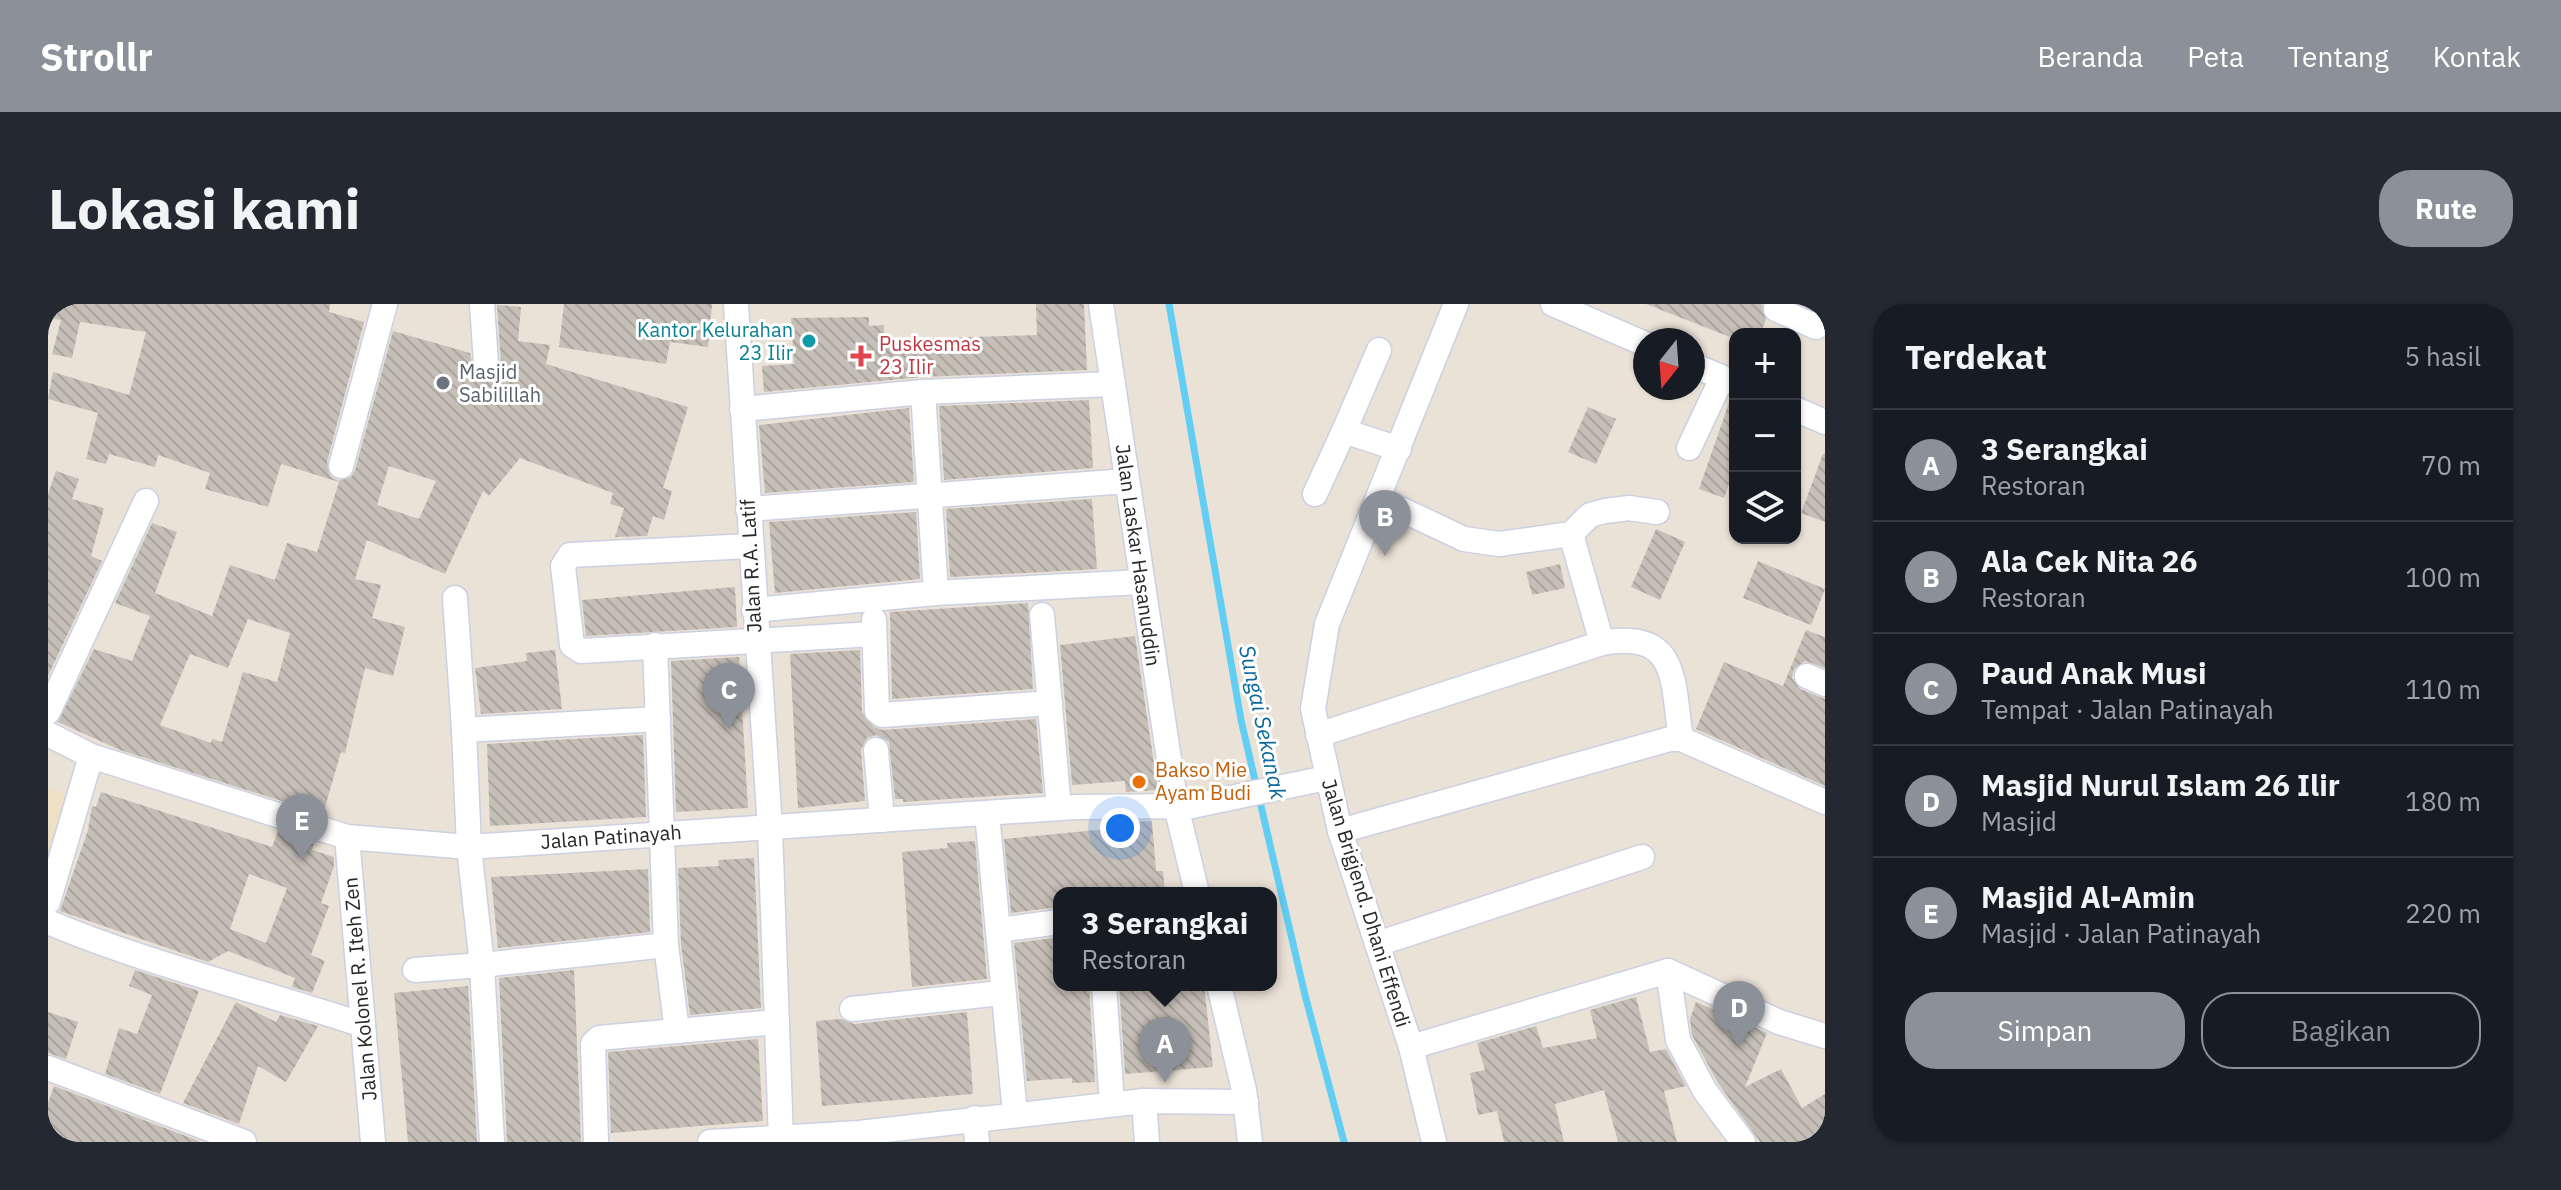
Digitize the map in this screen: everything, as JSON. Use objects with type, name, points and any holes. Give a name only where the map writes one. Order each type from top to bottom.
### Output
[{"type":"street","points":[[341,466],[385,304]]},
{"type":"street","points":[[482,304],[486,363]]},
{"type":"street","name":"Jalan R.A. Latif","points":[[736,304],[755,642],[770,828],[781,1139]]},
{"type":"street","name":"Jalan Laskar Hasanuddin","points":[[1101,304],[1141,582],[1184,806],[1196,887]]},
{"type":"street","name":"Jalan Brigjend. Dhani Effendi","points":[[1434,1142],[1411,1047],[1340,831],[1313,709],[1314,687],[1327,624],[1456,304]]},
{"type":"street","points":[[1553,304],[1633,339]]},
{"type":"street","points":[[1777,304],[1776,309],[1797,328],[1816,327],[1825,316]]},
{"type":"street","points":[[1315,494],[1379,350]]},
{"type":"street","points":[[1689,448],[1728,380],[1705,370]]},
{"type":"street","points":[[742,409],[923,392],[1113,384]]},
{"type":"street","points":[[923,392],[936,593]]},
{"type":"street","points":[[1801,412],[1825,422]]},
{"type":"street","points":[[1344,431],[1399,449]]},
{"type":"street","points":[[748,509],[1127,481]]},
{"type":"street","points":[[1379,499],[1464,539],[1499,544],[1571,534],[1590,515],[1605,511],[1629,508],[1657,512]]},
{"type":"street","points":[[48,712],[146,501]]},
{"type":"street","points":[[1571,534],[1602,643]]},
{"type":"street","points":[[750,546],[570,555],[563,566],[574,647],[581,651],[874,634]]},
{"type":"street","points":[[754,610],[936,593],[1141,582]]},
{"type":"street","points":[[455,598],[469,847],[482,965],[492,1142]]},
{"type":"street","points":[[874,600],[877,711],[882,715],[1050,703]]},
{"type":"street","points":[[1042,615],[1059,808]]},
{"type":"street","points":[[1318,735],[1621,639],[1640,642],[1656,649],[1669,660],[1681,739]]},
{"type":"street","points":[[655,645],[666,945],[677,1031]]},
{"type":"street","points":[[464,730],[658,719]]},
{"type":"street","name":"Jalan Patinayah","points":[[48,734],[91,756],[347,837],[469,847],[1059,808],[1184,806],[1326,778]]},
{"type":"street","points":[[1340,831],[1657,742],[1681,739],[1825,802]]},
{"type":"street","points":[[876,750],[882,820]]},
{"type":"street","points":[[48,902],[91,756]]},
{"type":"street","points":[[987,813],[1001,993],[1015,1114]]},
{"type":"street","name":"Jalan Kolonel R. Iteh Zen","points":[[347,837],[373,1142]]},
{"type":"street","points":[[1377,944],[1642,857]]},
{"type":"street","points":[[48,922],[118,952],[264,992],[363,1025]]},
{"type":"street","points":[[998,930],[1053,923]]},
{"type":"street","points":[[415,970],[666,945]]},
{"type":"street","points":[[1668,971],[1678,1040],[1705,1091],[1743,1142]]},
{"type":"street","points":[[1411,1047],[1668,971],[1779,1022],[1825,1036]]},
{"type":"street","points":[[1104,991],[1112,1104]]},
{"type":"street","points":[[1220,991],[1246,1102],[1250,1142]]},
{"type":"street","points":[[852,1009],[1001,993]]},
{"type":"street","points":[[596,1142],[595,1041],[777,1022]]},
{"type":"street","points":[[48,1068],[244,1142]]},
{"type":"street","points":[[1144,1101],[1147,1142]]},
{"type":"street","points":[[710,1142],[860,1138],[976,1130],[1015,1114],[1144,1101],[1246,1102]]},
{"type":"shaded area","points":[[48,787],[69,797],[48,852]]},
{"type":"building","points":[[48,304],[330,304],[329,312],[364,322],[327,462],[330,476],[338,481],[351,477],[355,470],[393,331],[470,353],[474,372],[488,378],[499,370],[501,363],[497,305],[521,307],[518,341],[550,345],[546,364],[688,407],[663,488],[672,491],[664,520],[653,516],[647,536],[615,537],[624,508],[610,504],[613,493],[520,458],[489,496],[483,491],[445,574],[367,540],[355,579],[381,585],[372,618],[405,627],[393,676],[365,668],[345,753],[341,752],[323,814],[120,750],[58,722],[94,649],[132,661],[150,616],[115,603],[152,523],[177,532],[155,593],[212,616],[230,565],[275,580],[287,543],[317,552],[339,482],[281,464],[268,507],[205,489],[210,473],[158,455],[155,467],[109,454],[106,464],[86,459],[98,413],[48,399],[53,372],[129,395],[146,332],[80,322],[72,358],[52,354],[61,320],[48,318]],"holes":[[[389,466],[436,481],[419,519],[377,505]],[[248,619],[290,633],[277,682],[243,672],[222,742],[212,739],[211,743],[160,725],[190,654],[228,668]]]},
{"type":"building","points":[[564,304],[712,304],[708,347],[670,342],[666,364],[559,347]]},
{"type":"building","points":[[1036,304],[1084,304],[1087,370],[922,377],[764,392],[762,366],[794,364],[791,318],[869,317],[869,326],[884,325],[884,340],[1037,335]]},
{"type":"building","points":[[1646,304],[1762,304],[1766,320],[1763,328],[1729,328],[1729,337]]},
{"type":"building","points":[[1089,400],[1093,468],[944,480],[939,406]]},
{"type":"building","points":[[1729,403],[1729,484],[1724,498],[1699,489]]},
{"type":"building","points":[[1588,407],[1616,419],[1596,464],[1568,452]]},
{"type":"building","points":[[909,408],[914,482],[765,493],[759,425]]},
{"type":"building","points":[[1823,454],[1825,454],[1825,522],[1801,513]]},
{"type":"building","points":[[56,471],[79,479],[72,499],[104,508],[91,556],[102,561],[48,676],[48,494]]},
{"type":"building","points":[[1092,499],[1097,569],[950,577],[946,509]]},
{"type":"building","points":[[916,512],[920,579],[775,593],[769,522]]},
{"type":"building","points":[[1656,529],[1685,542],[1660,600],[1631,587]]},
{"type":"building","points":[[1758,561],[1825,589],[1811,625],[1743,598]]},
{"type":"building","points":[[1560,564],[1565,588],[1532,595],[1526,572]]},
{"type":"building","points":[[735,587],[737,627],[586,636],[582,600]]},
{"type":"building","points":[[1028,603],[1033,689],[892,699],[890,612]]},
{"type":"building","points":[[1806,630],[1825,637],[1825,668],[1805,661],[1794,669],[1792,678],[1800,689],[1825,699],[1825,786],[1696,729],[1724,662],[1783,686]]},
{"type":"building","points":[[1135,636],[1158,790],[1126,792],[1125,781],[1072,785],[1060,645]]},
{"type":"building","points":[[555,650],[562,709],[481,714],[475,668],[527,661],[526,653]]},
{"type":"building","points":[[860,650],[862,712],[874,727],[883,730],[1036,719],[1043,793],[903,802],[903,799],[895,799],[889,742],[876,735],[867,738],[861,750],[865,801],[798,808],[790,654]]},
{"type":"building","points":[[739,657],[748,808],[676,812],[671,661]]},
{"type":"building","points":[[643,735],[646,817],[490,826],[487,744]]},
{"type":"building","points":[[101,792],[272,847],[278,831],[314,842],[312,850],[334,857],[334,866],[321,903],[329,906],[311,955],[325,961],[312,993],[292,987],[295,978],[228,951],[208,962],[60,911],[88,830],[92,806],[96,807]],"holes":[[[249,874],[287,888],[266,943],[230,929]]]},
{"type":"building","points":[[1152,821],[1156,871],[1163,871],[1164,887],[1053,887],[1053,908],[1011,913],[1004,839],[1129,827],[1129,822]]},
{"type":"building","points":[[975,841],[987,979],[912,987],[902,852],[948,848],[947,843]]},
{"type":"building","points":[[754,858],[761,1008],[690,1015],[681,944],[678,868],[719,866],[718,860]]},
{"type":"building","points":[[648,869],[650,932],[498,948],[491,877]]},
{"type":"building","points":[[1053,938],[1053,991],[1089,991],[1095,1082],[1072,1083],[1072,1078],[1027,1081],[1014,943]]},
{"type":"building","points":[[135,970],[199,991],[160,1094],[105,1074],[119,1028],[137,1034],[152,995],[129,986]]},
{"type":"building","points":[[574,970],[581,1142],[507,1142],[499,978]]},
{"type":"building","points":[[468,986],[477,1142],[408,1142],[394,993]]},
{"type":"building","points":[[1119,991],[1205,991],[1213,1067],[1125,1074]]},
{"type":"building","points":[[1636,997],[1650,1052],[1666,1049],[1686,1086],[1664,1091],[1677,1142],[1618,1142],[1604,1090],[1555,1104],[1564,1142],[1504,1142],[1497,1111],[1478,1115],[1470,1073],[1485,1070],[1477,1043],[1536,1026],[1543,1048],[1597,1038],[1590,1010]]},
{"type":"building","points":[[236,1002],[276,1022],[280,1015],[318,1026],[286,1082],[258,1066],[239,1124],[183,1103]]},
{"type":"building","points":[[1696,1002],[1767,1033],[1745,1087],[1781,1069],[1802,1108],[1825,1094],[1825,1138],[1818,1142],[1760,1142],[1718,1083],[1692,1035],[1690,1019]]},
{"type":"building","points":[[48,1012],[78,1022],[66,1059],[48,1053]]},
{"type":"building","points":[[967,1012],[973,1094],[822,1106],[816,1021],[841,1019],[854,1024]]},
{"type":"building","points":[[758,1039],[763,1121],[611,1133],[608,1052]]},
{"type":"building","points":[[54,1086],[199,1141],[48,1142],[48,1103]]},
{"type":"waterway","name":"Sungai Sekanak","points":[[1169,304],[1241,720],[1305,995],[1344,1142]]},
{"type":"place","name":"Kantor Kelurahan 23 Ilir","points":[[809,341]]},
{"type":"place","name":"Puskesmas 23 Ilir","points":[[861,356]]},
{"type":"place","name":"Masjid Sabilillah","points":[[443,383]]},
{"type":"place","name":"Ala Cek Nita 26","points":[[1385,556]]},
{"type":"place","name":"Paud Anak Musi","points":[[729,729]]},
{"type":"place","name":"Bakso Mie Ayam Budi","points":[[1139,782]]},
{"type":"place","name":"Masjid Al-Amin","points":[[302,860]]},
{"type":"place","name":"Masjid Nurul Islam 26 Ilir","points":[[1739,1047]]},
{"type":"place","name":"3 Serangkai","points":[[1165,1083]]}]
